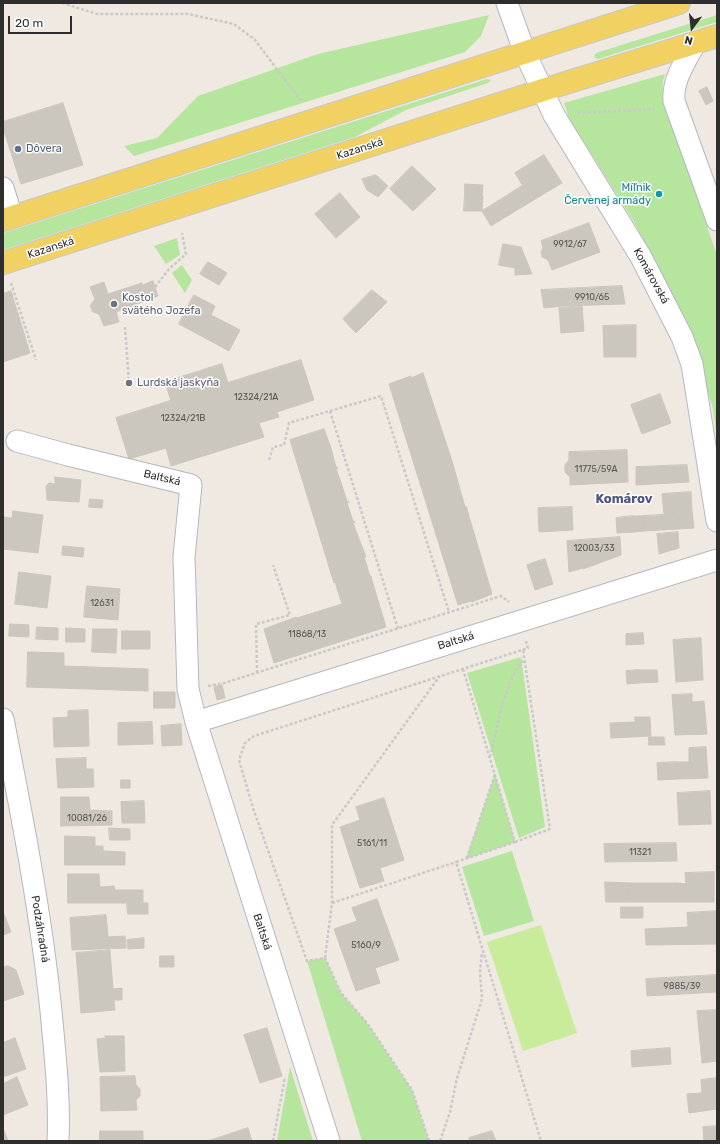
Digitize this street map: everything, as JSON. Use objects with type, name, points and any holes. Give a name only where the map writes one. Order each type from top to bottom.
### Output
[{"type":"main road","points":[[8,218],[679,3]]},
{"type":"main road","name":"Kazanská","points":[[6,270],[543,90],[717,36]]},
{"type":"street","name":"Komárovská","points":[[506,5],[554,115],[641,257],[682,337],[692,364],[716,501],[717,521]]},
{"type":"street","points":[[696,43],[675,85],[673,94],[675,107],[717,220]]},
{"type":"street","points":[[3,188],[8,218]]},
{"type":"street","name":"Baltská","points":[[17,441],[191,485],[184,557],[188,689],[196,722],[329,1141]]},
{"type":"street","name":"Baltská","points":[[196,722],[516,612],[717,560]]},
{"type":"street","name":"Podzáhradná","points":[[3,719],[14,768],[45,953],[56,1069],[59,1116],[58,1141]]},
{"type":"path","points":[[62,3],[97,14],[188,14],[234,24],[255,40],[305,108]]},
{"type":"path","points":[[554,115],[675,107]]},
{"type":"path","points":[[155,287],[186,254],[182,232]]},
{"type":"path","points":[[6,270],[36,360]]},
{"type":"path","points":[[125,327],[129,383]]},
{"type":"path","points":[[269,460],[273,447],[284,444],[289,423],[381,396],[449,612]]},
{"type":"path","points":[[330,411],[398,628]]},
{"type":"path","points":[[257,673],[256,624],[290,615],[273,565]]},
{"type":"path","points":[[188,689],[224,683],[501,596],[516,612],[528,648],[254,736],[245,742],[238,760],[253,808],[307,961],[325,958]]},
{"type":"path","points":[[332,903],[466,859],[550,829],[523,650]]},
{"type":"path","points":[[490,758],[508,686],[516,669],[524,659]]},
{"type":"path","points":[[463,669],[515,842]]},
{"type":"path","points":[[429,1141],[412,1090],[367,1023],[341,993],[325,958],[332,903],[332,825],[440,676]]},
{"type":"path","points":[[466,859],[495,774]]},
{"type":"path","points":[[456,862],[541,1141]]},
{"type":"path","points":[[440,1141],[450,1112],[457,1078],[482,999],[480,972],[483,950]]},
{"type":"path","points":[[273,1141],[286,1075]]},
{"type":"green space","points":[[489,15],[481,36],[465,52],[134,156],[124,146],[157,138],[198,96],[318,54]]},
{"type":"green space","points":[[717,15],[717,22],[598,59],[594,57],[596,53]]},
{"type":"green space","points":[[665,74],[663,93],[665,105],[717,255],[717,439],[713,409],[684,317],[634,222],[569,118],[564,103]]},
{"type":"green space","points":[[487,79],[491,80],[488,83],[406,110],[355,137],[3,250],[3,233]]},
{"type":"green space","points":[[177,238],[180,255],[166,264],[154,246]]},
{"type":"green space","points":[[182,265],[192,280],[185,293],[172,273]]},
{"type":"green space","points":[[521,657],[545,827],[519,838],[467,673]]},
{"type":"green space","points":[[495,774],[515,842],[466,859]]},
{"type":"green space","points":[[512,851],[534,921],[484,936],[462,867]]},
{"type":"green space","points":[[541,925],[577,1033],[523,1051],[487,942]]},
{"type":"green space","points":[[325,958],[341,993],[367,1023],[412,1090],[429,1141],[362,1141],[307,961]]},
{"type":"green space","points":[[290,1067],[313,1141],[277,1141]]},
{"type":"building","points":[[707,87],[713,101],[706,105],[699,91]]},
{"type":"building","points":[[63,103],[83,165],[21,184],[3,128],[3,122]]},
{"type":"building","points":[[544,155],[562,183],[532,201],[515,173]]},
{"type":"building","points":[[412,166],[436,189],[413,211],[390,189]]},
{"type":"building","points":[[376,175],[388,186],[378,197],[367,190],[362,179]]},
{"type":"building","points":[[465,184],[483,185],[482,196],[465,194]]},
{"type":"building","points":[[522,186],[532,201],[499,221],[489,207]]},
{"type":"building","points":[[340,193],[360,217],[336,238],[315,214]]},
{"type":"building","points":[[465,194],[483,196],[482,211],[464,211]]},
{"type":"building","points":[[489,207],[499,221],[491,226],[482,211]]},
{"type":"building","points":[[589,223],[600,252],[552,270],[548,260],[542,257],[541,252],[543,247],[541,241]]},
{"type":"building","points":[[503,244],[521,247],[532,274],[515,275],[515,268],[499,265]]},
{"type":"building","points":[[208,262],[227,273],[219,285],[200,274]]},
{"type":"building","name":"Kostol svätého Jozefa","points":[[153,281],[158,296],[116,312],[119,322],[104,326],[99,314],[93,312],[90,306],[95,299],[90,287],[104,282],[108,294]]},
{"type":"building","points":[[622,286],[625,304],[562,306],[560,289]]},
{"type":"building","points":[[560,289],[562,306],[544,308],[541,290]]},
{"type":"building","points":[[372,290],[387,302],[356,333],[343,319]]},
{"type":"building","points":[[11,291],[30,353],[3,362],[3,294]]},
{"type":"building","points":[[194,295],[215,306],[211,315],[240,330],[229,351],[179,324]]},
{"type":"building","points":[[582,306],[584,331],[561,333],[559,308]]},
{"type":"building","points":[[636,325],[636,357],[604,357],[603,326]]},
{"type":"building","points":[[301,360],[314,400],[277,412],[279,417],[259,423],[264,437],[171,466],[166,448],[129,459],[116,418]]},
{"type":"building","points":[[222,364],[228,383],[171,401],[165,382]]},
{"type":"building","points":[[423,373],[452,461],[492,594],[472,602],[458,605],[389,384]]},
{"type":"building","points":[[660,394],[671,423],[642,434],[631,405]]},
{"type":"building","points":[[324,429],[336,467],[338,468],[336,468],[347,501],[349,502],[347,503],[353,521],[355,522],[353,523],[366,557],[364,557],[370,576],[372,577],[386,627],[274,663],[264,629],[296,617],[297,618],[342,604],[335,582],[334,583],[290,440]]},
{"type":"building","points":[[627,450],[628,482],[570,485],[570,477],[565,472],[565,465],[569,460],[569,452]]},
{"type":"building","points":[[687,465],[689,482],[636,485],[636,467]]},
{"type":"building","points":[[55,477],[81,480],[79,502],[47,500],[46,486],[49,483],[55,484]]},
{"type":"building","points":[[691,492],[692,512],[664,514],[662,494]]},
{"type":"building","points":[[90,499],[103,500],[102,508],[89,507]]},
{"type":"building","points":[[572,507],[573,530],[539,532],[538,508]]},
{"type":"building","points":[[13,511],[43,515],[38,553],[3,549],[3,517],[12,518]]},
{"type":"building","points":[[692,512],[694,528],[662,530],[661,515]]},
{"type":"building","points":[[661,515],[662,530],[644,531],[643,516]]},
{"type":"building","points":[[633,516],[643,516],[644,531],[634,532]]},
{"type":"building","points":[[633,516],[634,532],[617,533],[616,518]]},
{"type":"building","points":[[678,532],[679,548],[659,554],[657,534]]},
{"type":"building","points":[[620,537],[621,555],[583,569],[569,572],[567,541]]},
{"type":"building","points":[[63,546],[84,548],[83,557],[62,555]]},
{"type":"building","points":[[545,559],[553,584],[535,590],[527,565]]},
{"type":"building","points":[[19,572],[51,576],[47,608],[15,604]]},
{"type":"building","points":[[87,586],[120,589],[118,620],[84,617]]},
{"type":"building","points":[[10,624],[29,625],[29,637],[9,636]]},
{"type":"building","points":[[37,627],[58,628],[58,640],[36,639]]},
{"type":"building","points":[[66,628],[85,629],[85,642],[66,642]]},
{"type":"building","points":[[93,629],[117,629],[116,653],[92,652]]},
{"type":"building","points":[[122,631],[150,631],[150,649],[122,649]]},
{"type":"building","points":[[643,633],[644,644],[626,645],[626,634]]},
{"type":"building","points":[[701,638],[703,680],[676,682],[673,640]]},
{"type":"building","points":[[28,652],[64,653],[64,666],[148,669],[148,691],[27,687]]},
{"type":"building","points":[[638,670],[657,670],[658,682],[639,683]]},
{"type":"building","points":[[638,670],[639,683],[627,684],[626,671]]},
{"type":"building","points":[[222,685],[225,698],[217,700],[214,687]]},
{"type":"building","points":[[154,692],[175,692],[175,708],[154,708]]},
{"type":"building","points":[[692,694],[692,702],[704,701],[707,734],[675,735],[672,695]]},
{"type":"building","points":[[88,710],[89,746],[54,747],[53,718],[68,717],[68,711]]},
{"type":"building","points":[[635,717],[650,717],[651,736],[611,738],[610,723],[635,722]]},
{"type":"building","points":[[152,722],[153,744],[118,745],[118,723]]},
{"type":"building","points":[[181,724],[182,745],[162,746],[161,726]]},
{"type":"building","points":[[649,737],[664,737],[665,745],[649,745]]},
{"type":"building","points":[[706,747],[708,778],[678,779],[677,762],[689,762],[689,748]]},
{"type":"building","points":[[86,758],[86,769],[93,769],[94,787],[58,788],[56,759]]},
{"type":"building","points":[[677,762],[678,779],[658,780],[657,763]]},
{"type":"building","points":[[121,780],[130,780],[130,788],[121,788]]},
{"type":"building","points":[[710,791],[711,824],[679,825],[677,793]]},
{"type":"building","points":[[61,797],[89,797],[90,810],[112,811],[112,825],[61,826]]},
{"type":"building","points":[[384,798],[404,860],[380,868],[384,881],[360,888],[340,827],[360,820],[356,807]]},
{"type":"building","points":[[144,801],[145,823],[122,823],[121,802]]},
{"type":"building","points":[[109,828],[130,829],[130,840],[110,840]]},
{"type":"building","points":[[65,836],[95,837],[95,846],[103,846],[103,851],[125,852],[125,865],[65,865]]},
{"type":"building","points":[[676,843],[677,861],[605,862],[604,844]]},
{"type":"building","points":[[714,872],[714,902],[678,902],[678,883],[686,884],[685,873]]},
{"type":"building","points":[[68,874],[99,874],[100,887],[114,886],[115,890],[123,890],[124,903],[68,903]]},
{"type":"building","points":[[605,882],[629,883],[630,902],[606,902]]},
{"type":"building","points":[[629,883],[678,883],[678,902],[630,902]]},
{"type":"building","points":[[123,890],[143,890],[143,902],[124,903]]},
{"type":"building","points":[[377,899],[399,960],[375,968],[380,983],[356,991],[334,929],[357,921],[352,908]]},
{"type":"building","points":[[127,903],[148,903],[148,914],[128,914]]},
{"type":"building","points":[[621,907],[643,907],[643,918],[621,918]]},
{"type":"building","points":[[717,911],[717,944],[646,945],[645,929],[688,927],[687,913]]},
{"type":"building","points":[[3,912],[11,932],[3,935]]},
{"type":"building","points":[[106,915],[108,937],[125,936],[126,948],[72,950],[70,918]]},
{"type":"building","points":[[144,938],[144,948],[128,949],[127,940]]},
{"type":"building","points":[[110,950],[113,989],[122,988],[122,1000],[114,1000],[115,1010],[81,1013],[76,953]]},
{"type":"building","points":[[160,956],[174,956],[174,967],[160,967]]},
{"type":"building","points":[[8,966],[16,970],[24,994],[3,1001],[3,967]]},
{"type":"building","points":[[717,975],[717,992],[647,996],[646,979]]},
{"type":"building","points":[[717,1010],[717,1061],[702,1063],[697,1011]]},
{"type":"building","points":[[267,1028],[282,1076],[260,1083],[244,1035]]},
{"type":"building","points":[[105,1036],[124,1036],[125,1071],[100,1072],[97,1039],[106,1038]]},
{"type":"building","points":[[15,1038],[26,1069],[3,1077],[3,1040],[4,1042]]},
{"type":"building","points":[[670,1048],[671,1064],[632,1067],[631,1051]]},
{"type":"building","points":[[135,1076],[136,1085],[140,1089],[140,1096],[136,1100],[137,1110],[101,1111],[100,1077]]},
{"type":"building","points":[[17,1077],[28,1105],[3,1115],[3,1084]]},
{"type":"building","points":[[717,1078],[717,1109],[689,1113],[687,1094],[702,1093],[701,1080]]},
{"type":"building","points":[[717,1126],[717,1141],[704,1141],[703,1127]]},
{"type":"building","points":[[248,1128],[252,1141],[208,1141]]},
{"type":"building","points":[[4,1130],[8,1141],[3,1141]]},
{"type":"building","points":[[100,1131],[143,1131],[143,1141],[100,1141]]},
{"type":"building","points":[[492,1131],[496,1141],[470,1141],[469,1138]]},
{"type":"place","name":"Dôvera","points":[[18,149]]},
{"type":"place","name":"Míľnik Červenej armády","points":[[659,194]]},
{"type":"place","name":"Kostol svätého Jozefa","points":[[114,304]]},
{"type":"place","name":"Lurdská jaskyňa","points":[[129,383]]},
{"type":"district","name":"Komárov","points":[[624,499]]}]
